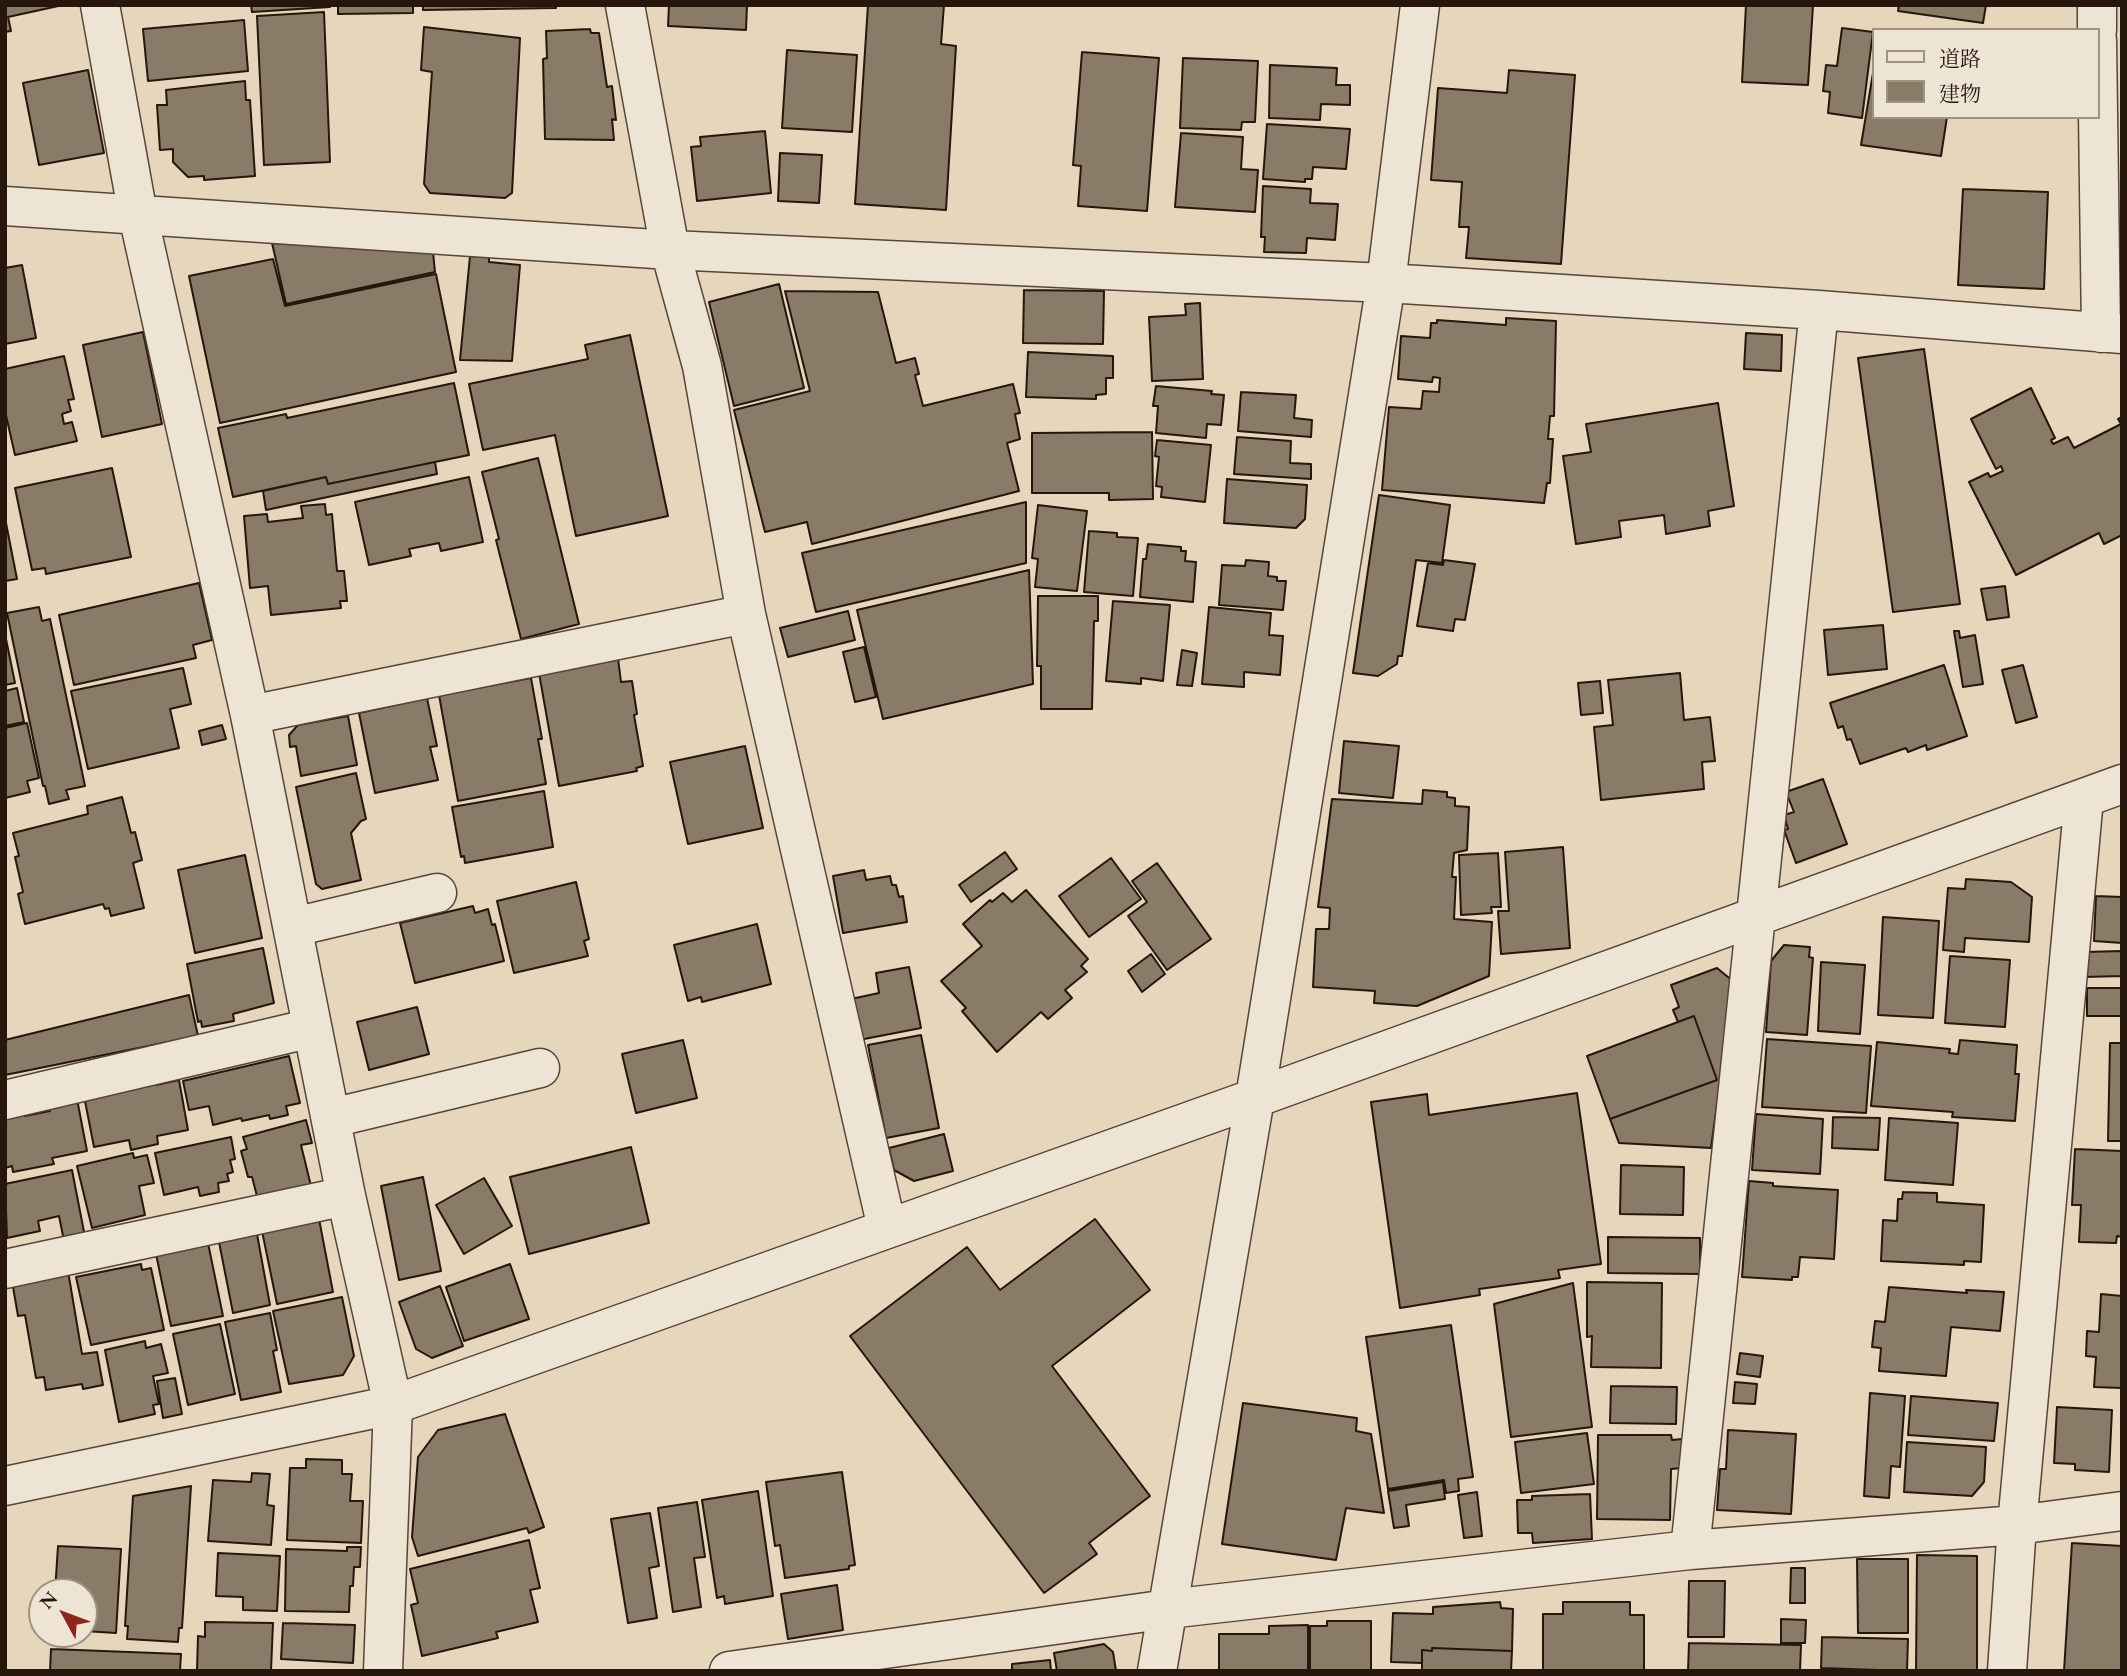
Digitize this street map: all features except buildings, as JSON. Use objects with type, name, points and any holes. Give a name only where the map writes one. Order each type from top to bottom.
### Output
[{"type":"street","points":[[100,5],[138,215],[250,715],[346,1196],[393,1405],[383,1671]]},
{"type":"street","points":[[625,5],[670,250],[702,366],[746,614],[887,1228]]},
{"type":"street","points":[[1157,1671],[1255,1098],[1386,283],[1420,5]]},
{"type":"street","points":[[2097,5],[2097,28]]},
{"type":"street","points":[[5,206],[670,250],[1386,283],[1819,310],[2111,334],[2099,82]]},
{"type":"street","points":[[1690,1550],[1819,310]]},
{"type":"street","points":[[250,715],[746,614]]},
{"type":"street","points":[[5,1486],[393,1405],[1255,1098],[2122,784]]},
{"type":"street","points":[[2007,1671],[2017,1525],[2084,798]]},
{"type":"street","points":[[294,927],[437,893]]},
{"type":"street","points":[[5,1100],[312,1028]]},
{"type":"street","points":[[332,1118],[540,1068]]},
{"type":"street","points":[[5,1269],[346,1196]]},
{"type":"street","points":[[729,1671],[1168,1609],[1690,1550],[2017,1525],[2122,1511]]}]
